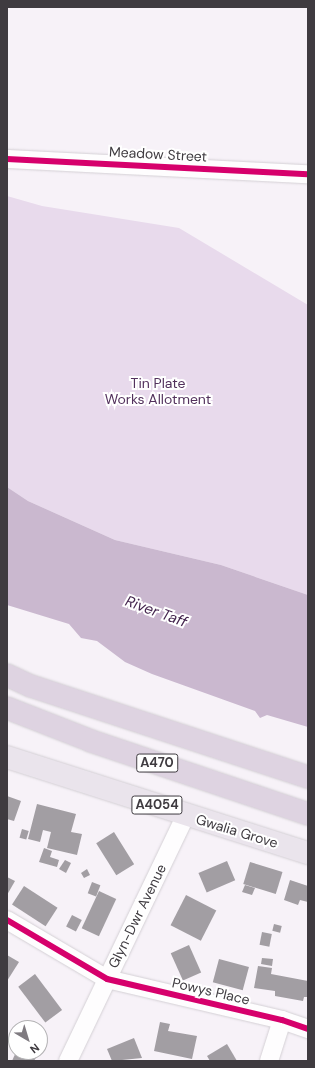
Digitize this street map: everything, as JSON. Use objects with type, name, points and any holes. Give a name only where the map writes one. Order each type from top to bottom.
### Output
[{"type":"highway","name":"A470","points":[[7,675],[31,686],[308,777]]},
{"type":"highway","name":"A470","points":[[7,708],[91,741],[308,814]]},
{"type":"main road","name":"Gwalia Grove","points":[[7,757],[308,853]]},
{"type":"street","name":"Meadow Street","points":[[7,159],[308,174]]},
{"type":"street","name":"Glyn-Dwr Avenue","points":[[68,1061],[186,815]]},
{"type":"street","name":"Powys Place","points":[[7,920],[107,979],[282,1020],[308,1030]]},
{"type":"street","points":[[269,1061],[282,1020]]},
{"type":"green space","name":"Tin Plate Works Allotment","points":[[7,196],[42,206],[179,228],[308,305],[308,595],[221,565],[115,540],[28,501],[7,487]]},
{"type":"water","name":"River Taff","points":[[7,487],[28,501],[115,540],[221,565],[308,595],[308,727],[267,715],[260,718],[255,711],[152,674],[125,662],[97,641],[81,638],[69,624],[7,605]]},
{"type":"building","points":[[7,796],[21,801],[14,821],[7,819]]},
{"type":"building","points":[[37,804],[76,814],[71,832],[82,834],[77,855],[47,848],[51,832],[43,830],[40,842],[28,839]]},
{"type":"building","points":[[22,829],[29,831],[26,840],[20,838]]},
{"type":"building","points":[[114,832],[134,864],[116,875],[96,843]]},
{"type":"building","points":[[44,848],[52,851],[50,857],[59,860],[57,867],[39,862]]},
{"type":"building","points":[[65,860],[71,863],[66,873],[59,869]]},
{"type":"building","points":[[227,861],[235,880],[207,892],[198,873]]},
{"type":"building","points":[[250,862],[283,872],[276,894],[243,884]]},
{"type":"building","points":[[87,869],[90,875],[84,878],[81,873]]},
{"type":"building","points":[[7,877],[15,881],[7,895]]},
{"type":"building","points":[[290,880],[308,886],[308,902],[300,900],[298,905],[284,900]]},
{"type":"building","points":[[92,882],[100,885],[96,896],[88,893]]},
{"type":"building","points":[[245,885],[255,888],[252,895],[242,892]]},
{"type":"building","points":[[24,886],[58,908],[46,926],[12,904]]},
{"type":"building","points":[[99,891],[116,899],[99,936],[82,928]]},
{"type":"building","points":[[186,895],[216,910],[201,941],[171,925]]},
{"type":"building","points":[[72,915],[82,920],[76,932],[66,927]]},
{"type":"building","points":[[274,924],[282,926],[280,933],[272,931]]},
{"type":"building","points":[[262,932],[272,934],[269,947],[260,945]]},
{"type":"building","points":[[189,945],[201,972],[183,981],[171,953]]},
{"type":"building","points":[[7,955],[19,962],[7,981]]},
{"type":"building","points":[[262,958],[273,959],[272,966],[261,964]]},
{"type":"building","points":[[219,959],[249,967],[243,990],[213,982]]},
{"type":"building","points":[[258,966],[272,968],[271,974],[308,981],[308,997],[304,997],[303,1001],[275,996],[275,991],[254,988]]},
{"type":"building","points":[[35,974],[62,1010],[48,1021],[43,1020],[18,987]]},
{"type":"building","points":[[160,1022],[170,1024],[168,1031],[197,1036],[192,1059],[154,1051]]},
{"type":"building","points":[[134,1038],[142,1058],[112,1061],[107,1049]]},
{"type":"building","points":[[227,1044],[237,1061],[210,1061],[207,1056]]},
{"type":"building","points":[[12,1060],[35,1060],[34,1061]]},
{"type":"cycle path","points":[[7,159],[308,174]]},
{"type":"cycle path","points":[[7,920],[107,979],[282,1020],[308,1029]]}]
